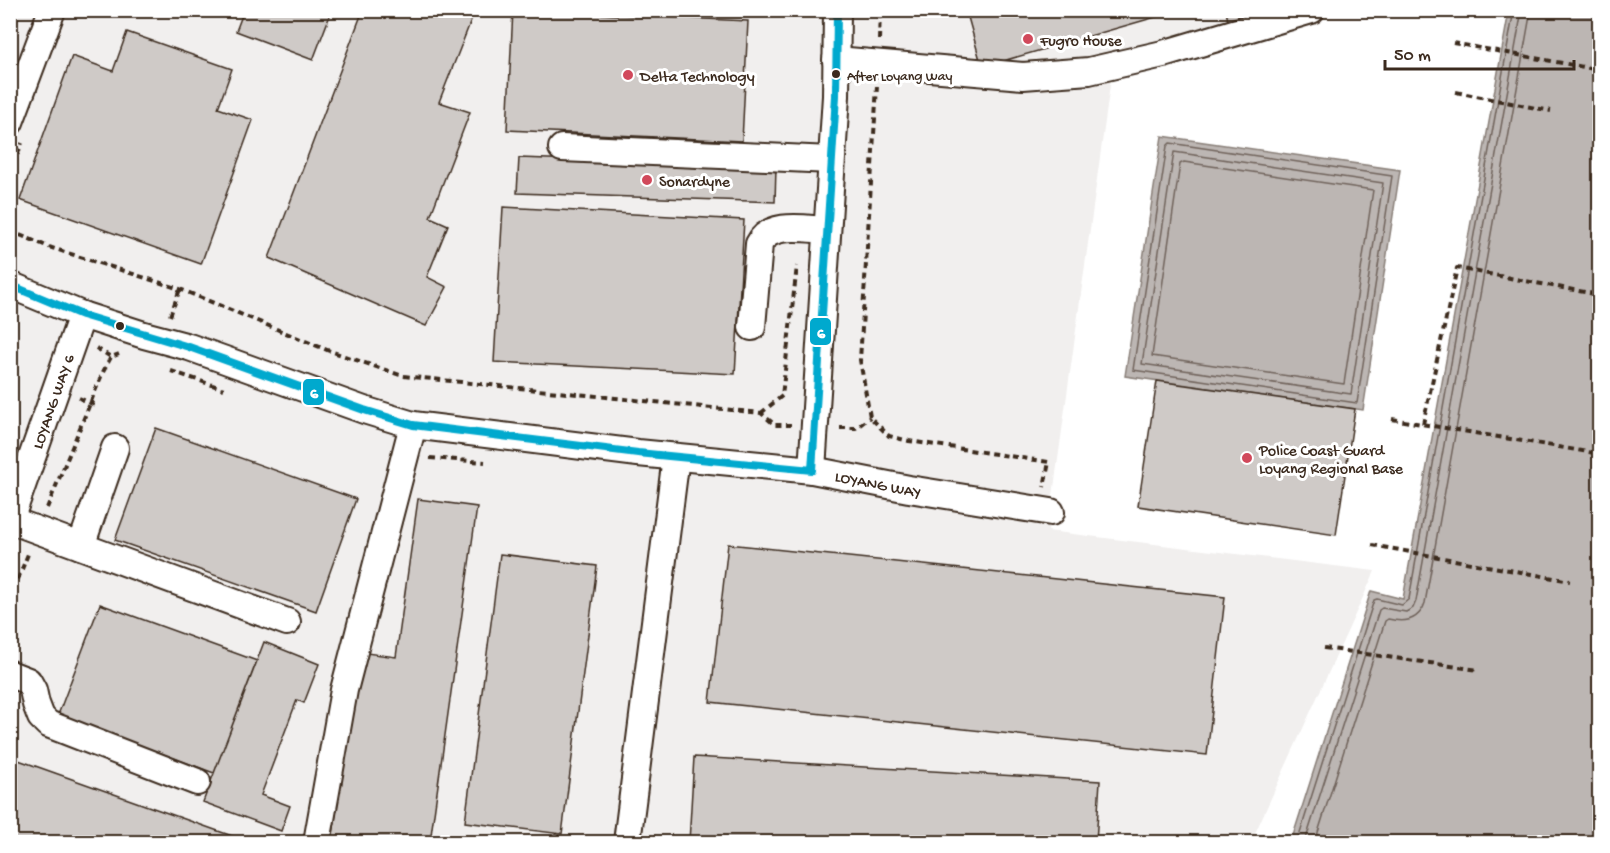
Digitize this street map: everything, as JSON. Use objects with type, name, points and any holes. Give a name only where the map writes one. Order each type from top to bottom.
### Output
[{"type":"street","points":[[10,122],[52,10]]},
{"type":"street","points":[[812,470],[831,160],[837,10]]},
{"type":"street","points":[[836,60],[1023,76],[1089,70],[1163,54],[1311,10]]},
{"type":"street","points":[[562,148],[831,160]]},
{"type":"street","points":[[752,327],[759,244],[763,236],[775,229],[827,230]]},
{"type":"street","name":"LOYANG WAY","points":[[10,285],[82,315],[189,347],[364,410],[413,425],[676,457],[812,470],[909,489],[1045,511]]},
{"type":"street","name":"LOYANG WAY 6","points":[[10,520],[82,315]]},
{"type":"street","points":[[317,843],[344,690],[413,425]]},
{"type":"street","points":[[81,546],[115,448]]},
{"type":"street","points":[[627,843],[676,457]]},
{"type":"street","points":[[10,520],[287,622]]},
{"type":"street","points":[[10,674],[28,681],[41,717],[48,724],[197,782]]},
{"type":"path","points":[[10,32],[20,10]]},
{"type":"path","points":[[879,46],[880,10]]},
{"type":"path","points":[[1453,43],[1599,70]]},
{"type":"path","points":[[878,82],[860,360],[870,417],[889,436],[1049,462],[1045,511]]},
{"type":"path","points":[[1456,92],[1551,111]]},
{"type":"path","points":[[10,231],[50,247],[180,289],[327,350],[403,376],[761,413]]},
{"type":"path","points":[[1423,424],[1457,268],[1599,295]]},
{"type":"path","points":[[10,599],[111,357]]},
{"type":"path","points":[[1392,418],[1599,454]]},
{"type":"path","points":[[1372,545],[1570,581]]},
{"type":"path","points":[[1324,648],[1479,670]]},
{"type":"shaded area","points":[[10,11],[1282,11],[1111,78],[1048,531],[1375,571],[1251,842],[11,842]]},
{"type":"water","points":[[1509,11],[1599,11],[1599,842],[1291,842],[1371,591],[1403,599]]},
{"type":"water","points":[[1162,136],[1400,170],[1363,410],[1125,376]]},
{"type":"building","points":[[244,10],[332,10],[313,60],[236,31]]},
{"type":"building","points":[[363,10],[449,10],[472,18],[439,102],[470,112],[430,217],[448,225],[427,277],[447,287],[426,326],[269,258]]},
{"type":"building","name":"Delta Technology","points":[[513,10],[748,21],[742,141],[507,130]]},
{"type":"building","name":"Fugro House","points":[[966,10],[1180,10],[982,67]]},
{"type":"building","points":[[1226,10],[1266,10],[1228,22]]},
{"type":"building","points":[[127,32],[232,69],[218,108],[253,120],[201,264],[20,200],[72,56],[113,71]]},
{"type":"building","name":"Sonardyne","points":[[519,158],[776,167],[775,202],[517,193]]},
{"type":"building","points":[[503,207],[744,220],[735,374],[494,362]]},
{"type":"building","name":"Police Coast Guard Loyang Regional Base","points":[[1157,381],[1355,409],[1336,535],[1138,506]]},
{"type":"building","points":[[156,428],[356,499],[316,611],[115,540]]},
{"type":"building","points":[[418,499],[477,507],[430,842],[332,842],[359,652],[396,657]]},
{"type":"building","points":[[728,544],[1225,597],[1207,755],[710,702]]},
{"type":"building","points":[[500,554],[597,566],[562,834],[465,822]]},
{"type":"building","points":[[100,604],[257,661],[214,773],[58,715]]},
{"type":"building","points":[[264,642],[319,664],[304,703],[297,700],[261,795],[290,806],[281,831],[203,802]]},
{"type":"building","points":[[10,757],[249,842],[10,842]]},
{"type":"building","points":[[694,757],[1100,781],[1096,842],[689,842]]},
{"type":"transit line","name":"6","points":[[10,285],[82,315],[189,347],[364,410],[413,425],[638,453],[812,470],[836,96],[837,10]]},
{"type":"place","name":"Fugro House","points":[[1028,39]]},
{"type":"place","name":"After Loyang Way","points":[[836,74]]},
{"type":"place","name":"Delta Technology","points":[[628,75]]},
{"type":"place","name":"Sonardyne","points":[[647,180]]},
{"type":"place","name":"Police Coast Guard Loyang Regional Base","points":[[1247,458]]}]
